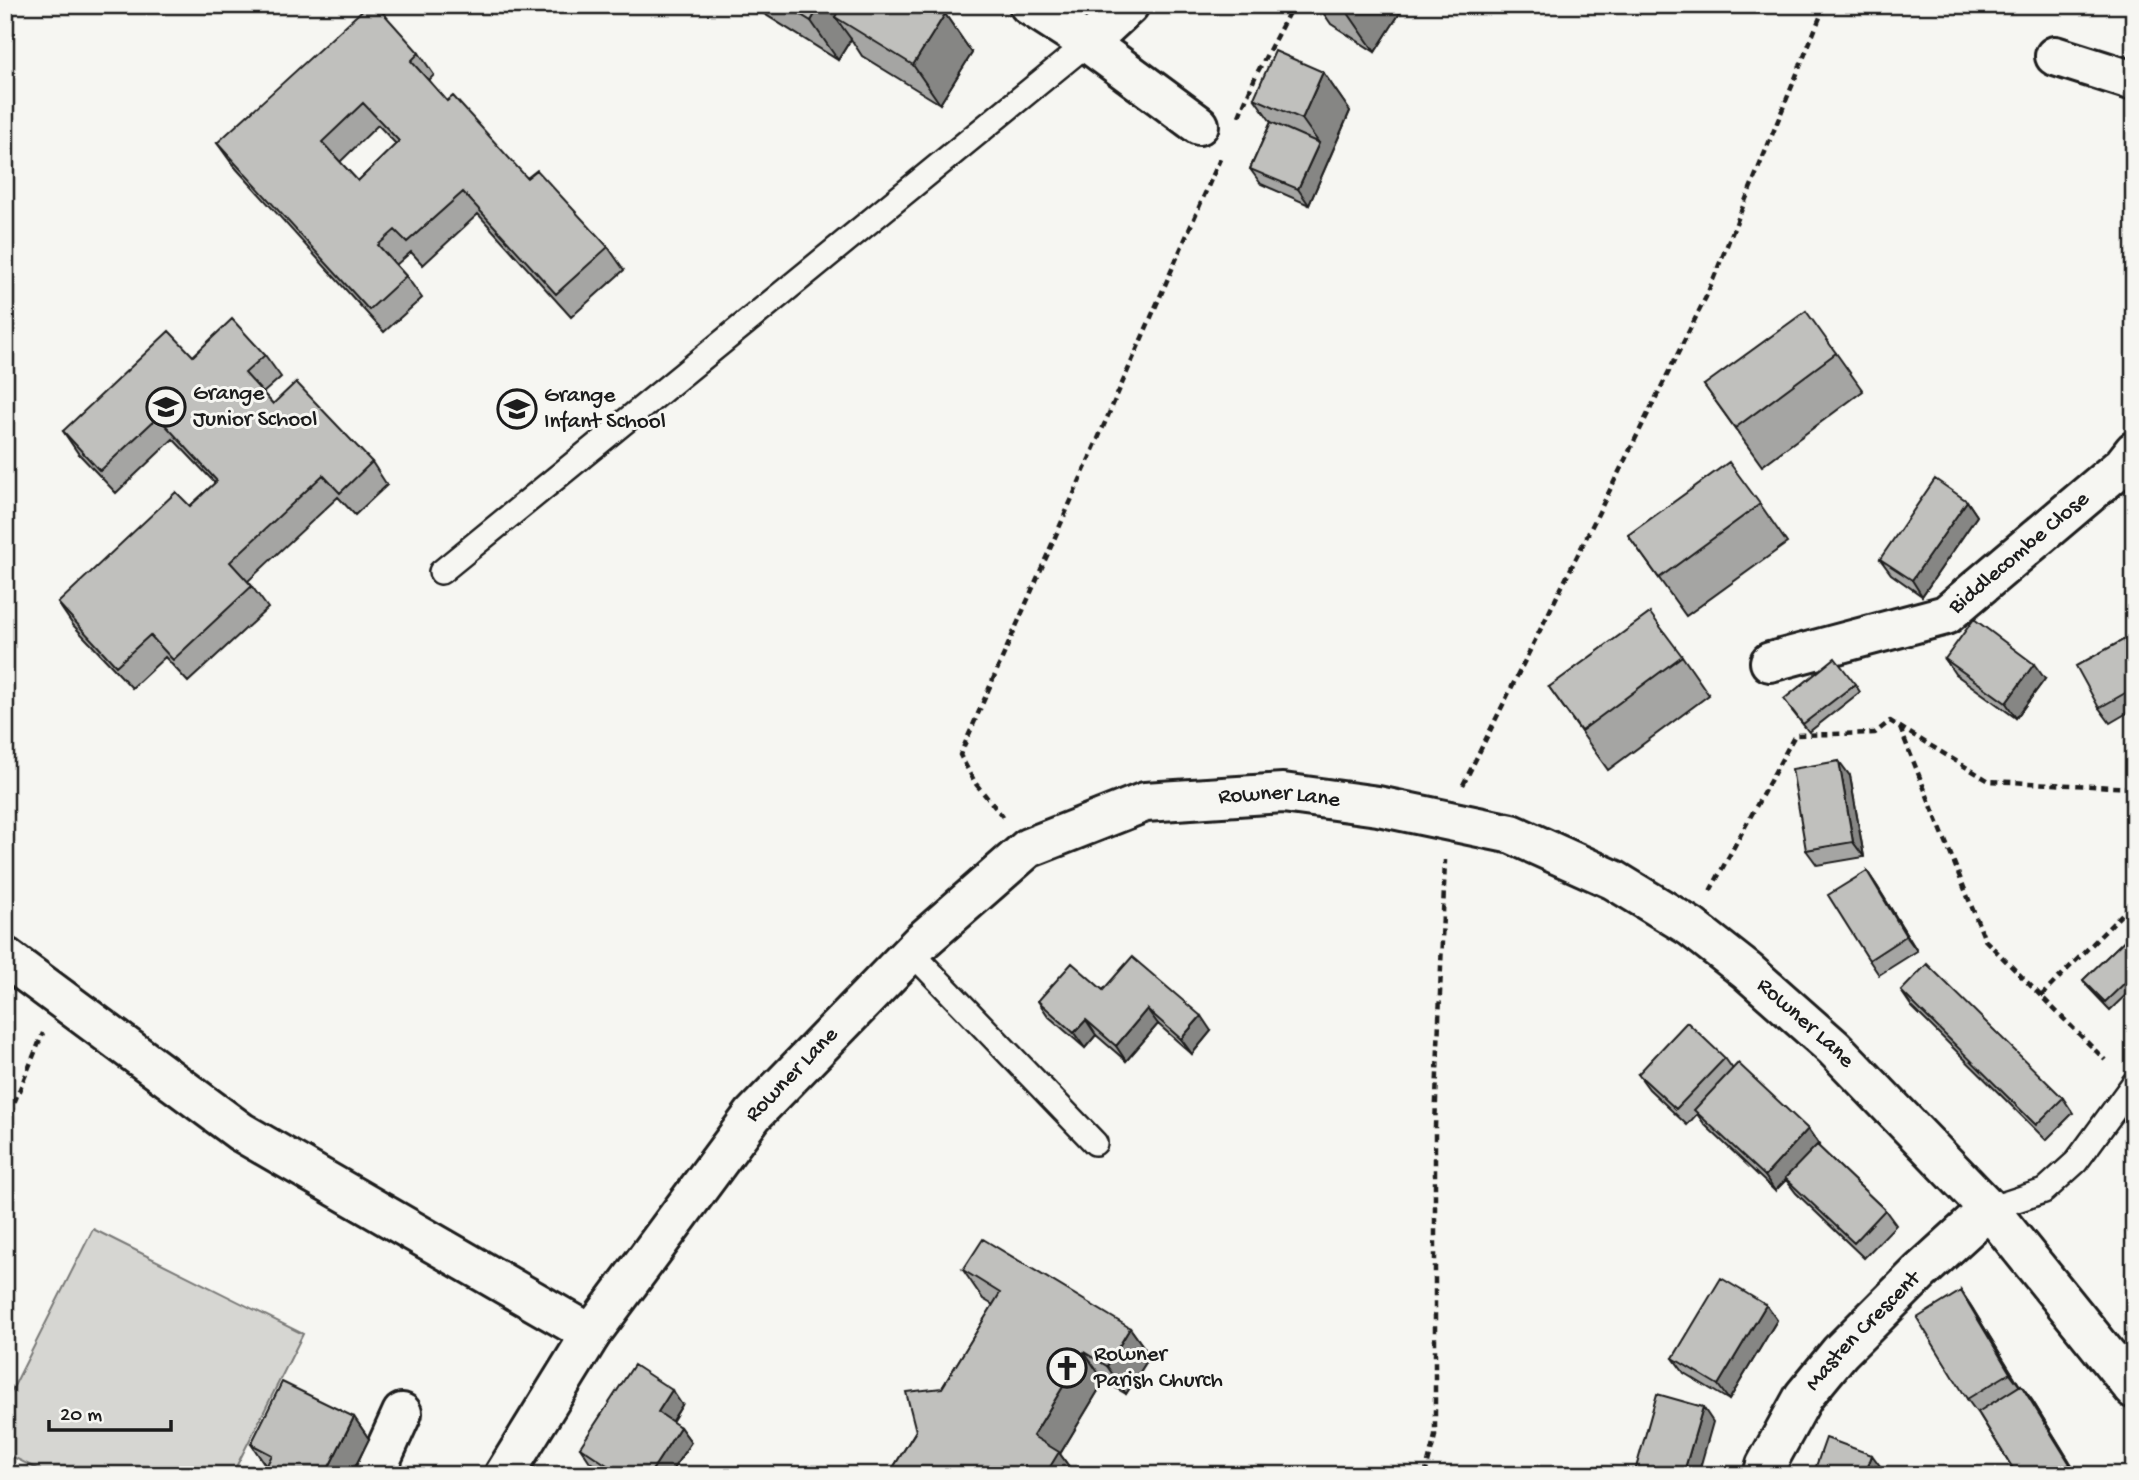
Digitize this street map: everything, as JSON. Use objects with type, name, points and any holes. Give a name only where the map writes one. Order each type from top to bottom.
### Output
[{"type":"street","points":[[1030,5],[1219,135]]},
{"type":"street","points":[[1088,43],[1129,5]]},
{"type":"street","points":[[2055,56],[2134,81]]},
{"type":"street","name":"Biddlecombe Close","points":[[1770,662],[1946,615],[2123,465],[2134,451]]},
{"type":"street","name":"Rowner Lane","points":[[504,1475],[591,1334],[753,1115],[912,953],[1028,848],[1145,802],[1283,793],[1378,806],[1512,834],[1614,880],[1691,928],[1747,971],[1834,1048],[1989,1209],[2134,1389]]},
{"type":"street","points":[[5,957],[242,1132],[591,1334]]},
{"type":"street","name":"Masten Crescent","points":[[1763,1475],[1804,1396],[1840,1352],[1920,1272],[1989,1209]]},
{"type":"street","points":[[373,1475],[402,1413]]},
{"type":"lane","points":[[442,572],[1088,43]]},
{"type":"lane","points":[[912,953],[1095,1143]]},
{"type":"lane","points":[[1989,1209],[2044,1191],[2076,1162],[2134,1083]]},
{"type":"path","points":[[1028,848],[976,784],[960,755],[1219,135],[1256,75],[1293,5]]},
{"type":"path","points":[[1425,1475],[1435,1436],[1435,1127],[1446,819],[1706,297],[1825,5]]},
{"type":"path","points":[[1691,928],[1795,735],[1875,733],[1890,720],[1989,781],[2134,788]]},
{"type":"path","points":[[1899,726],[1985,940],[2105,1060]]},
{"type":"path","points":[[2041,996],[2134,902]]},
{"type":"path","points":[[5,1125],[58,996]]},
{"type":"shaded area","points":[[93,1229],[303,1334],[232,1475],[49,1475],[5,1453],[5,1404]]},
{"type":"building","points":[[368,5],[376,5],[419,53],[411,61],[447,101],[453,96],[527,178],[537,170],[608,247],[556,294],[463,192],[407,242],[395,230],[378,245],[406,276],[369,310],[217,143]],"holes":[[[363,103],[399,141],[358,181],[322,142]]]},
{"type":"building","points":[[785,5],[820,5],[811,21]]},
{"type":"building","points":[[842,5],[931,5],[945,14],[913,65],[835,17]]},
{"type":"building","points":[[1336,5],[1353,5],[1348,13]]},
{"type":"building","points":[[1275,51],[1323,72],[1302,119],[1254,98]]},
{"type":"building","points":[[1271,122],[1319,143],[1298,189],[1250,169]]},
{"type":"building","points":[[1806,311],[1836,353],[1735,428],[1704,385]]},
{"type":"building","points":[[232,319],[265,355],[245,373],[273,404],[296,382],[372,462],[340,493],[323,475],[230,562],[252,586],[173,660],[150,635],[116,666],[58,603],[176,492],[190,506],[217,481],[158,417],[100,471],[63,431],[169,331],[193,356]]},
{"type":"building","points":[[1729,462],[1760,504],[1659,578],[1628,535]]},
{"type":"building","points":[[1935,479],[1967,501],[1912,580],[1880,559]]},
{"type":"building","points":[[1650,613],[1682,656],[1581,731],[1549,687]]},
{"type":"building","points":[[1974,619],[2034,664],[2006,703],[1945,659]]},
{"type":"building","points":[[2134,634],[2134,688],[2099,708],[2076,666]]},
{"type":"building","points":[[1835,658],[1855,684],[1803,724],[1784,699]]},
{"type":"building","points":[[1839,761],[1853,842],[1806,850],[1792,769]]},
{"type":"building","points":[[1867,871],[1906,936],[1869,960],[1828,895]]},
{"type":"building","points":[[2134,931],[2134,974],[2105,1002],[2083,980]]},
{"type":"building","points":[[1132,957],[1201,1016],[1181,1039],[1147,1009],[1116,1046],[1086,1020],[1074,1033],[1038,1001],[1072,963],[1103,990]]},
{"type":"building","points":[[1927,964],[2063,1098],[2036,1125],[1901,991]]},
{"type":"building","points":[[1687,1022],[1725,1058],[1676,1109],[1638,1074]]},
{"type":"building","points":[[1738,1063],[1808,1129],[1765,1176],[1694,1110]]},
{"type":"building","points":[[1817,1145],[1885,1210],[1854,1243],[1785,1178]]},
{"type":"building","points":[[2134,1225],[2134,1238],[2128,1234]]},
{"type":"building","name":"Rowner Parish Church","points":[[983,1239],[1130,1328],[1107,1366],[1084,1352],[1033,1436],[1059,1452],[1045,1475],[903,1475],[893,1468],[916,1431],[906,1392],[942,1388],[1000,1293],[963,1270]]},
{"type":"building","points":[[1721,1278],[1766,1305],[1718,1385],[1673,1358]]},
{"type":"building","points":[[1961,1291],[2010,1373],[1967,1399],[1917,1318]]},
{"type":"building","points":[[634,1365],[672,1390],[658,1412],[680,1427],[649,1475],[622,1475],[580,1447]]},
{"type":"building","points":[[282,1382],[354,1417],[325,1475],[262,1475],[272,1455],[251,1444]]},
{"type":"building","points":[[2021,1385],[2070,1464],[2053,1475],[2017,1475],[1978,1412]]},
{"type":"building","points":[[1657,1394],[1703,1407],[1683,1475],[1634,1475]]},
{"type":"building","points":[[1826,1438],[1872,1455],[1865,1475],[1813,1475]]},
{"type":"place","name":"Grange Junior School","points":[[166,407]]},
{"type":"place","name":"Grange Infant School","points":[[517,409]]},
{"type":"place","name":"Rowner Parish Church","points":[[1067,1368]]}]
